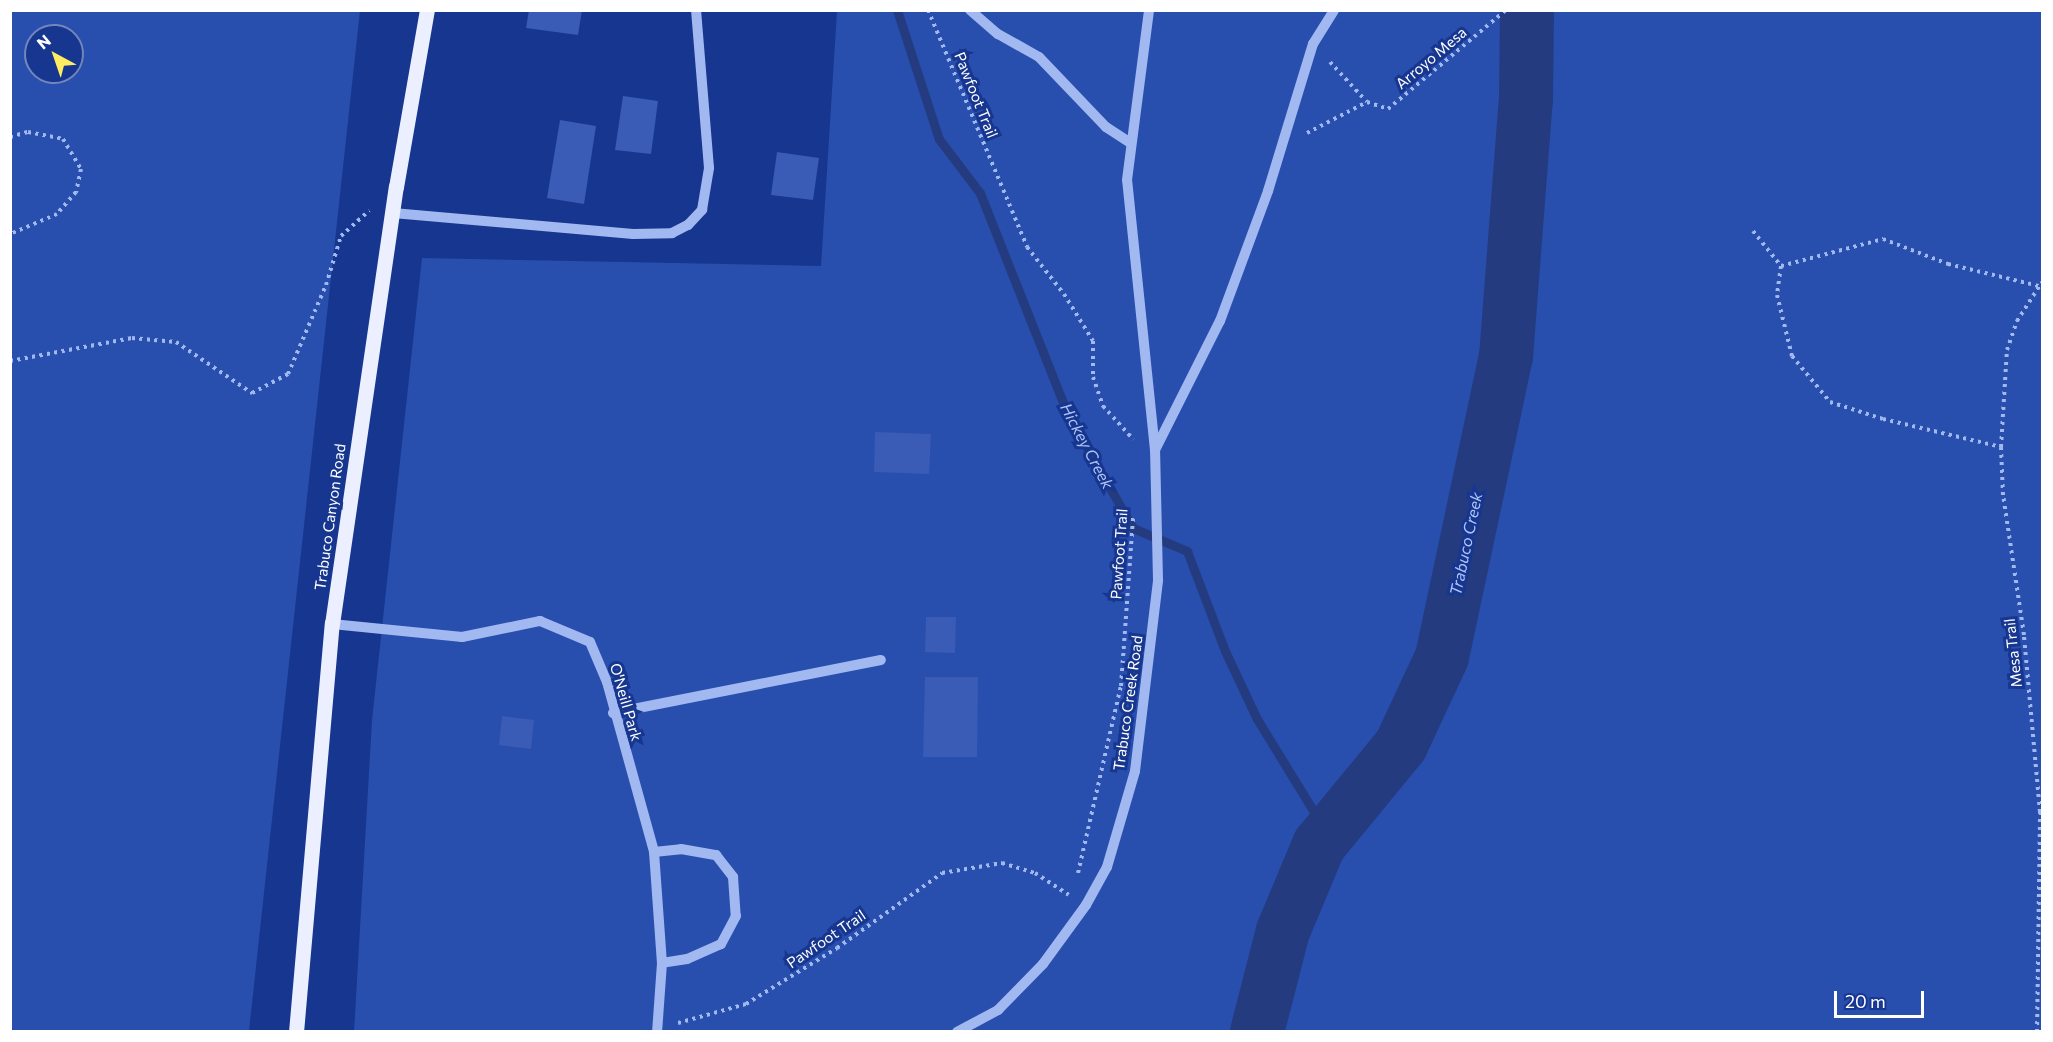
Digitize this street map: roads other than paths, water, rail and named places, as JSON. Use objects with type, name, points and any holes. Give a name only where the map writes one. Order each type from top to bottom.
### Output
[{"type":"main road","name":"Trabuco Canyon Road","points":[[296,1032],[332,624],[396,187],[427,10]]},
{"type":"street","points":[[393,213],[633,234],[672,233],[688,225],[702,210],[709,168],[696,10]]},
{"type":"street","points":[[970,10],[998,34],[1039,57],[1106,127],[1129,142]]},
{"type":"street","points":[[1149,10],[1129,142],[1127,180],[1155,450]]},
{"type":"street","points":[[1155,450],[1220,321],[1268,191],[1279,147],[1313,44],[1334,10]]},
{"type":"street","name":"Trabuco Creek Road","points":[[957,1032],[998,1010],[1043,964],[1086,904],[1107,867],[1136,771],[1157,564],[1158,518],[1155,450]]},
{"type":"street","name":"O'Neill Park","points":[[332,624],[462,637],[540,621],[590,642],[607,682],[613,713],[654,852],[662,963],[657,1031]]},
{"type":"street","points":[[613,713],[881,660]]},
{"type":"street","points":[[654,852],[681,849],[716,855],[733,877],[736,916],[721,944],[687,959],[662,963]]},
{"type":"waterway","name":"Hickey Creek","points":[[897,10],[939,139],[980,193],[1068,415],[1133,528],[1187,551],[1225,651],[1257,719],[1314,812],[1319,845]]},
{"type":"waterway","name":"Trabuco Creek","points":[[1257,1032],[1283,931],[1319,845],[1401,745],[1442,657],[1506,357],[1526,100],[1527,10]]}]
